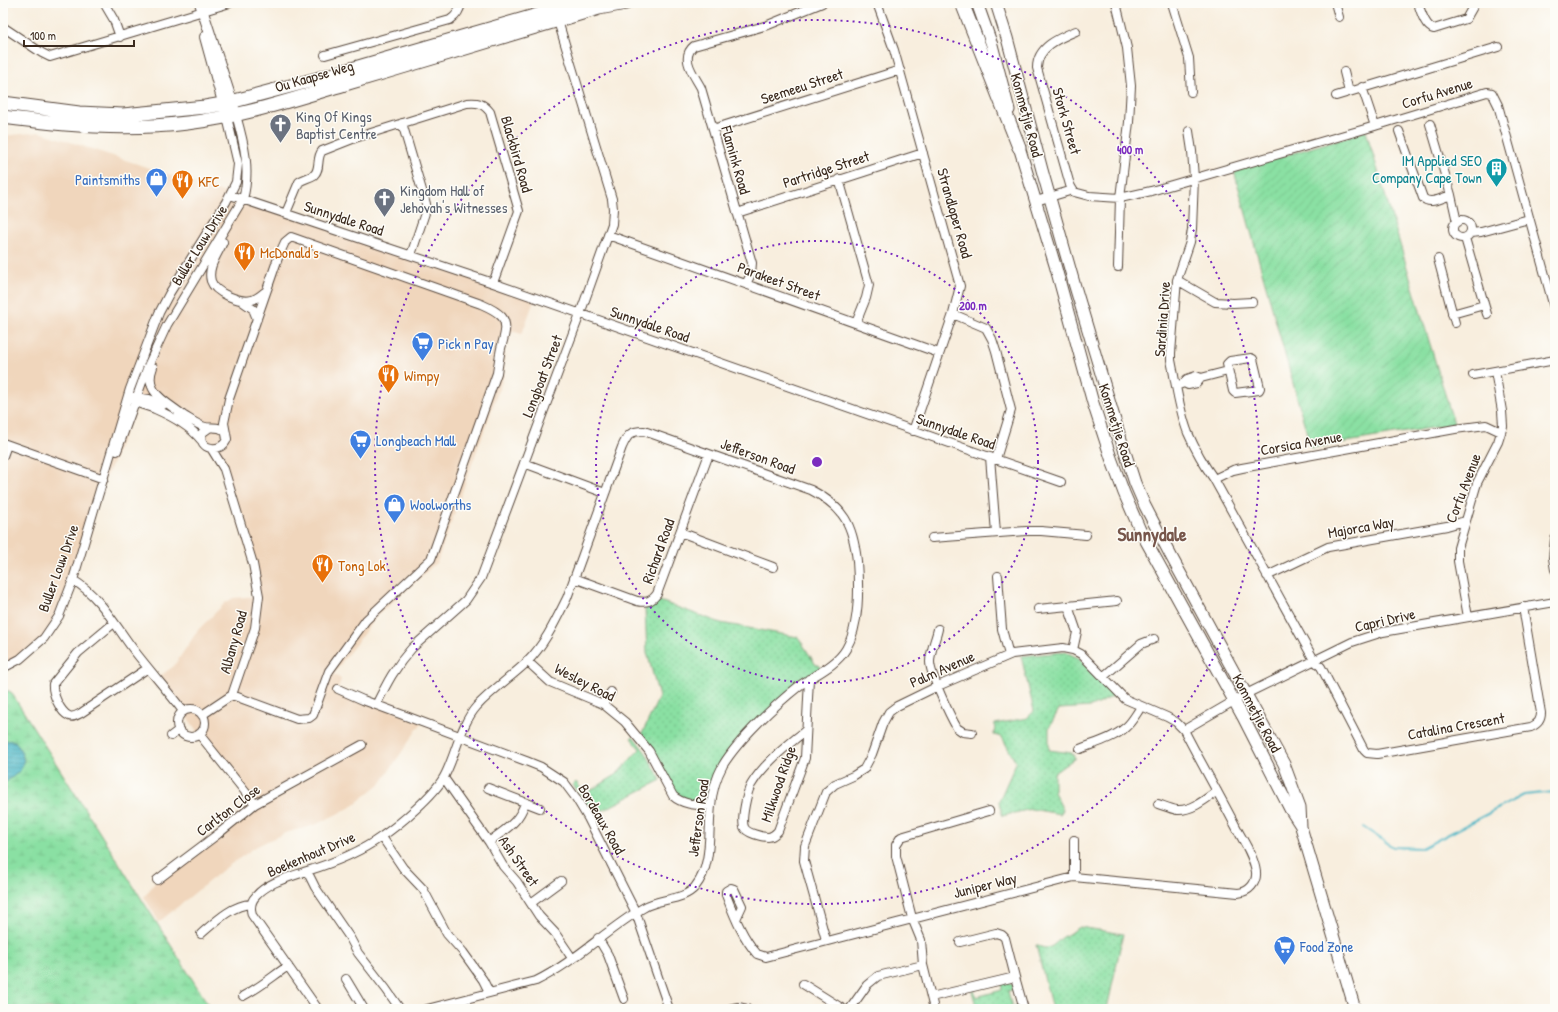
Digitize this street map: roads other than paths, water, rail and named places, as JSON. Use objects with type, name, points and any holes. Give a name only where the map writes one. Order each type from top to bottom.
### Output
[{"type":"main road","name":"Ou Kaapse Weg","points":[[3,117],[75,126],[116,128],[187,123],[231,116],[579,3]]},
{"type":"main road","name":"Ou Kaapse Weg","points":[[3,103],[79,113],[123,116],[188,110],[228,103],[555,11],[600,8],[626,3]]},
{"type":"main road","points":[[962,3],[1019,147]]},
{"type":"main road","name":"Kommetjie Road","points":[[977,3],[1000,72],[1019,147],[1036,201],[1093,403],[1124,493],[1140,530],[1301,827]]},
{"type":"main road","name":"Kommetjie Road","points":[[996,3],[1114,420],[1135,483],[1145,506],[1284,764],[1300,807],[1301,827],[1355,1009]]},
{"type":"street","points":[[104,3],[114,20],[120,37]]},
{"type":"street","points":[[3,27],[42,53],[50,56],[120,37],[202,10],[230,3]]},
{"type":"street","points":[[325,55],[450,20],[456,16],[461,3]]},
{"type":"street","name":"Flamink Road","points":[[746,284],[751,274],[752,263],[701,88],[688,64],[689,53],[694,46],[768,24],[822,3]]},
{"type":"street","name":"Strandloper Road","points":[[877,3],[900,70],[960,289],[953,314],[913,431]]},
{"type":"street","points":[[1116,3],[1127,48],[1131,86],[1129,128],[1120,198],[1118,266]]},
{"type":"street","points":[[1172,3],[1189,58],[1191,92]]},
{"type":"street","points":[[1334,3],[1339,17]]},
{"type":"street","points":[[1418,3],[1422,15],[1433,29],[1466,19],[1470,15],[1475,3]]},
{"type":"street","name":"Buller Louw Drive","points":[[3,668],[20,659],[44,638],[59,616],[73,580],[130,389],[159,313],[169,294],[230,195],[236,182],[238,164],[231,116],[228,103],[205,37],[202,10]]},
{"type":"street","name":"Longboat Street","points":[[376,705],[389,678],[400,662],[412,648],[466,600],[482,578],[580,314],[613,218],[612,199],[555,11]]},
{"type":"street","name":"Stork Street","points":[[1073,190],[1070,185],[1037,63],[1040,55],[1047,47],[1076,31]]},
{"type":"street","points":[[1336,96],[1498,47]]},
{"type":"street","name":"Seemeeu Street","points":[[713,129],[900,70]]},
{"type":"street","points":[[1344,72],[1349,92]]},
{"type":"street","points":[[1362,88],[1375,126]]},
{"type":"street","name":"Corfu Avenue","points":[[1120,198],[1151,191],[1487,92],[1492,93],[1498,105],[1555,311]]},
{"type":"street","name":"Blackbird Road","points":[[286,213],[299,182],[316,172],[322,151],[355,138],[402,123],[471,103],[480,103],[486,106],[490,112],[518,211],[493,283]]},
{"type":"street","name":"Buller Louw Drive","points":[[104,479],[111,467],[135,399],[167,325],[243,199],[246,188],[246,154],[231,116]]},
{"type":"street","points":[[402,123],[426,204],[425,213],[411,255]]},
{"type":"street","points":[[1430,124],[1451,195],[1457,222],[1454,226],[1453,233],[1458,238],[1529,219]]},
{"type":"street","name":"Sardinia Drive","points":[[1189,131],[1194,178],[1191,237],[1178,280],[1171,353],[1180,384],[1183,419],[1188,434],[1205,466],[1214,479]]},
{"type":"street","points":[[1399,131],[1425,201],[1430,202],[1451,195]]},
{"type":"street","name":"Partridge Street","points":[[737,213],[923,153]]},
{"type":"street","points":[[839,179],[869,285],[866,298],[856,323]]},
{"type":"street","points":[[1036,201],[1073,190],[1077,193],[1089,196],[1120,198]]},
{"type":"street","name":"Sunnydale Road","points":[[230,195],[493,283],[1061,482]]},
{"type":"street","points":[[231,221],[212,265],[211,279],[215,287],[224,294],[240,300],[252,309],[257,319]]},
{"type":"street","points":[[1457,222],[1464,221],[1470,225],[1468,235],[1487,314]]},
{"type":"street","name":"Parakeet Street","points":[[608,235],[939,353]]},
{"type":"street","points":[[224,469],[223,455],[227,439],[224,421],[229,399],[266,291],[285,242],[292,237],[481,304],[501,316],[504,322],[504,336],[497,373],[430,559],[366,620],[328,671],[313,715],[309,718],[297,719],[232,695]]},
{"type":"street","points":[[1438,259],[1455,323]]},
{"type":"street","points":[[1178,280],[1215,302],[1252,302]]},
{"type":"street","points":[[240,300],[251,300],[257,298],[266,291]]},
{"type":"street","points":[[181,302],[155,360],[151,371],[150,380],[155,393],[183,415]]},
{"type":"street","points":[[1452,314],[1484,305]]},
{"type":"street","points":[[953,314],[986,328],[996,351],[1011,410],[993,458],[996,533]]},
{"type":"street","points":[[1253,359],[1260,388],[1259,390],[1235,393],[1233,391],[1228,370],[1227,364],[1230,361],[1253,359]]},
{"type":"street","points":[[1473,375],[1555,360]]},
{"type":"street","points":[[1180,384],[1187,379],[1196,376],[1200,378],[1228,370]]},
{"type":"street","name":"Corfu Avenue","points":[[1468,617],[1457,554],[1460,537],[1477,483],[1498,442],[1504,422],[1495,371]]},
{"type":"street","points":[[130,389],[135,399],[174,419],[196,434],[204,445],[211,448],[219,448],[225,444]]},
{"type":"street","points":[[125,408],[135,399],[154,400],[200,425],[222,429],[226,433]]},
{"type":"street","points":[[201,440],[202,433],[211,427],[229,399]]},
{"type":"street","name":"Corsica Avenue","points":[[1214,479],[1233,470],[1242,468],[1455,429],[1486,425],[1501,432]]},
{"type":"street","name":"Jefferson Road","points":[[462,736],[470,715],[527,661],[547,635],[557,618],[574,578],[626,438],[629,434],[635,431],[644,431],[811,490],[831,502],[838,509],[849,526],[855,545],[859,594],[853,631],[848,645],[843,654],[832,664],[809,679],[778,704],[733,751],[717,779],[711,806],[708,856],[698,882],[688,893],[644,907],[636,913]]},
{"type":"street","points":[[3,456],[5,444],[104,479]]},
{"type":"street","points":[[211,448],[224,469]]},
{"type":"street","name":"Richard Road","points":[[574,578],[637,601],[649,602],[657,594],[709,454]]},
{"type":"street","points":[[524,463],[605,493]]},
{"type":"street","name":"Albany Road","points":[[202,715],[232,695],[255,628],[259,596],[253,564],[224,469]]},
{"type":"street","points":[[1214,479],[1314,660]]},
{"type":"street","name":"Majorca Way","points":[[1267,576],[1328,546],[1447,526],[1465,521]]},
{"type":"street","points":[[932,538],[1041,531],[1086,535]]},
{"type":"street","points":[[680,532],[772,567]]},
{"type":"street","points":[[1555,539],[1553,558],[1555,570]]},
{"type":"street","points":[[998,576],[1002,629],[1009,655]]},
{"type":"street","points":[[73,580],[82,585],[94,596],[148,668],[183,711]]},
{"type":"street","points":[[1038,609],[1117,601]]},
{"type":"street","name":"Capri Drive","points":[[1234,702],[1246,694],[1352,642],[1383,632],[1555,602]]},
{"type":"street","points":[[1068,606],[1077,632],[1073,650],[1081,654],[1120,696],[1141,707],[1172,719],[1184,730],[1218,792],[1183,810],[1175,810],[1158,804]]},
{"type":"street","name":"Catalina Crescent","points":[[1314,660],[1321,667],[1364,750],[1367,753],[1377,754],[1531,727],[1540,720],[1542,713],[1523,607]]},
{"type":"street","points":[[114,623],[78,653],[53,684],[54,696],[65,713],[69,716],[74,716],[81,713],[148,668]]},
{"type":"street","points":[[938,629],[930,665],[957,728],[963,732],[972,733]]},
{"type":"street","points":[[1103,677],[1141,644],[1154,639]]},
{"type":"street","name":"Palm Avenue","points":[[826,940],[804,854],[807,839],[824,795],[831,786],[860,773],[864,769],[872,754],[883,723],[893,709],[913,697],[1009,655],[1019,652],[1050,649],[1063,648],[1073,650]]},
{"type":"street","name":"Wesley Road","points":[[527,661],[550,682],[604,704],[625,722],[642,741],[655,761],[673,796],[686,803],[711,806]]},
{"type":"street","name":"Milkwood Ridge","points":[[806,730],[781,751],[764,768],[751,785],[746,801],[743,822],[744,828],[748,832],[768,837],[773,836],[778,831],[805,758],[809,679]]},
{"type":"street","name":"Bordeaux Road","points":[[338,689],[376,705],[462,736],[541,767],[564,782],[588,818],[636,913],[669,1009]]},
{"type":"street","points":[[604,704],[611,692]]},
{"type":"street","points":[[1184,730],[1234,702]]},
{"type":"street","points":[[1080,749],[1116,734],[1126,728],[1141,707]]},
{"type":"street","points":[[192,709],[200,712],[202,715],[204,719],[204,728],[198,734],[190,737],[179,730],[177,726],[178,717],[183,711],[192,709]]},
{"type":"street","points":[[171,736],[179,730]]},
{"type":"street","points":[[198,734],[255,804]]},
{"type":"street","name":"Boekenhout Drive","points":[[251,904],[261,891],[278,881],[348,856],[382,837],[426,799],[444,778],[462,736]]},
{"type":"street","name":"Carlton Close","points":[[157,880],[255,804],[362,745]]},
{"type":"street","name":"Ash Street","points":[[444,778],[489,842],[503,866],[517,882],[539,916],[555,933],[572,958]]},
{"type":"street","points":[[488,788],[540,808]]},
{"type":"street","name":"Juniper Way","points":[[736,919],[748,943],[754,951],[760,956],[769,956],[1074,877],[1243,892],[1252,886],[1256,875],[1248,850],[1218,792]]},
{"type":"street","points":[[489,842],[514,823],[521,814],[525,803]]},
{"type":"street","points":[[934,1009],[923,965],[921,940],[912,918],[896,856],[896,845],[901,837],[988,811]]},
{"type":"street","points":[[382,837],[403,868],[423,888],[447,934],[463,952],[483,980],[489,992]]},
{"type":"street","points":[[1074,840],[1074,877]]},
{"type":"street","points":[[307,871],[358,953],[400,1009]]},
{"type":"street","points":[[531,903],[562,881]]},
{"type":"street","points":[[201,934],[233,910],[246,904],[251,904],[252,915],[318,1009]]},
{"type":"street","points":[[427,1009],[536,981],[546,976],[598,938],[636,913]]},
{"type":"street","points":[[960,942],[996,933],[1005,938],[1024,1009]]},
{"type":"street","points":[[598,938],[608,955],[624,999]]},
{"type":"street","points":[[850,1009],[867,985],[878,976],[923,965]]},
{"type":"street","points":[[244,996],[255,990],[288,966]]},
{"type":"street","points":[[931,997],[1015,977]]},
{"type":"street","points":[[346,979],[364,1009]]},
{"type":"street","points":[[803,984],[843,1009]]},
{"type":"street","points":[[729,1009],[738,1007],[747,1009]]},
{"type":"water","points":[[3,740],[15,741],[23,755],[24,761],[16,775],[3,784]]},
{"type":"waterway","points":[[1363,827],[1393,847],[1422,848],[1524,795],[1555,792]]},
{"type":"place","name":"King Of Kings Baptist Centre","points":[[280,144]]},
{"type":"place","name":"IM Applied SEO Company Cape Town","points":[[1497,188]]},
{"type":"place","name":"Paintsmiths","points":[[156,198]]},
{"type":"place","name":"KFC","points":[[182,200]]},
{"type":"place","name":"Kingdom Hall of Jehovah's Witnesses","points":[[385,218]]},
{"type":"place","name":"McDonald's","points":[[244,272]]},
{"type":"place","name":"Pick n Pay","points":[[423,362]]},
{"type":"place","name":"Wimpy","points":[[388,394]]},
{"type":"place","name":"Longbeach Mall","points":[[361,460]]},
{"type":"place","name":"Woolworths","points":[[394,524]]},
{"type":"place","name":"Tong Lok","points":[[322,584]]},
{"type":"place","name":"Food Zone","points":[[1284,966]]},
{"type":"district","name":"Sunnydale","points":[[1152,534]]}]
